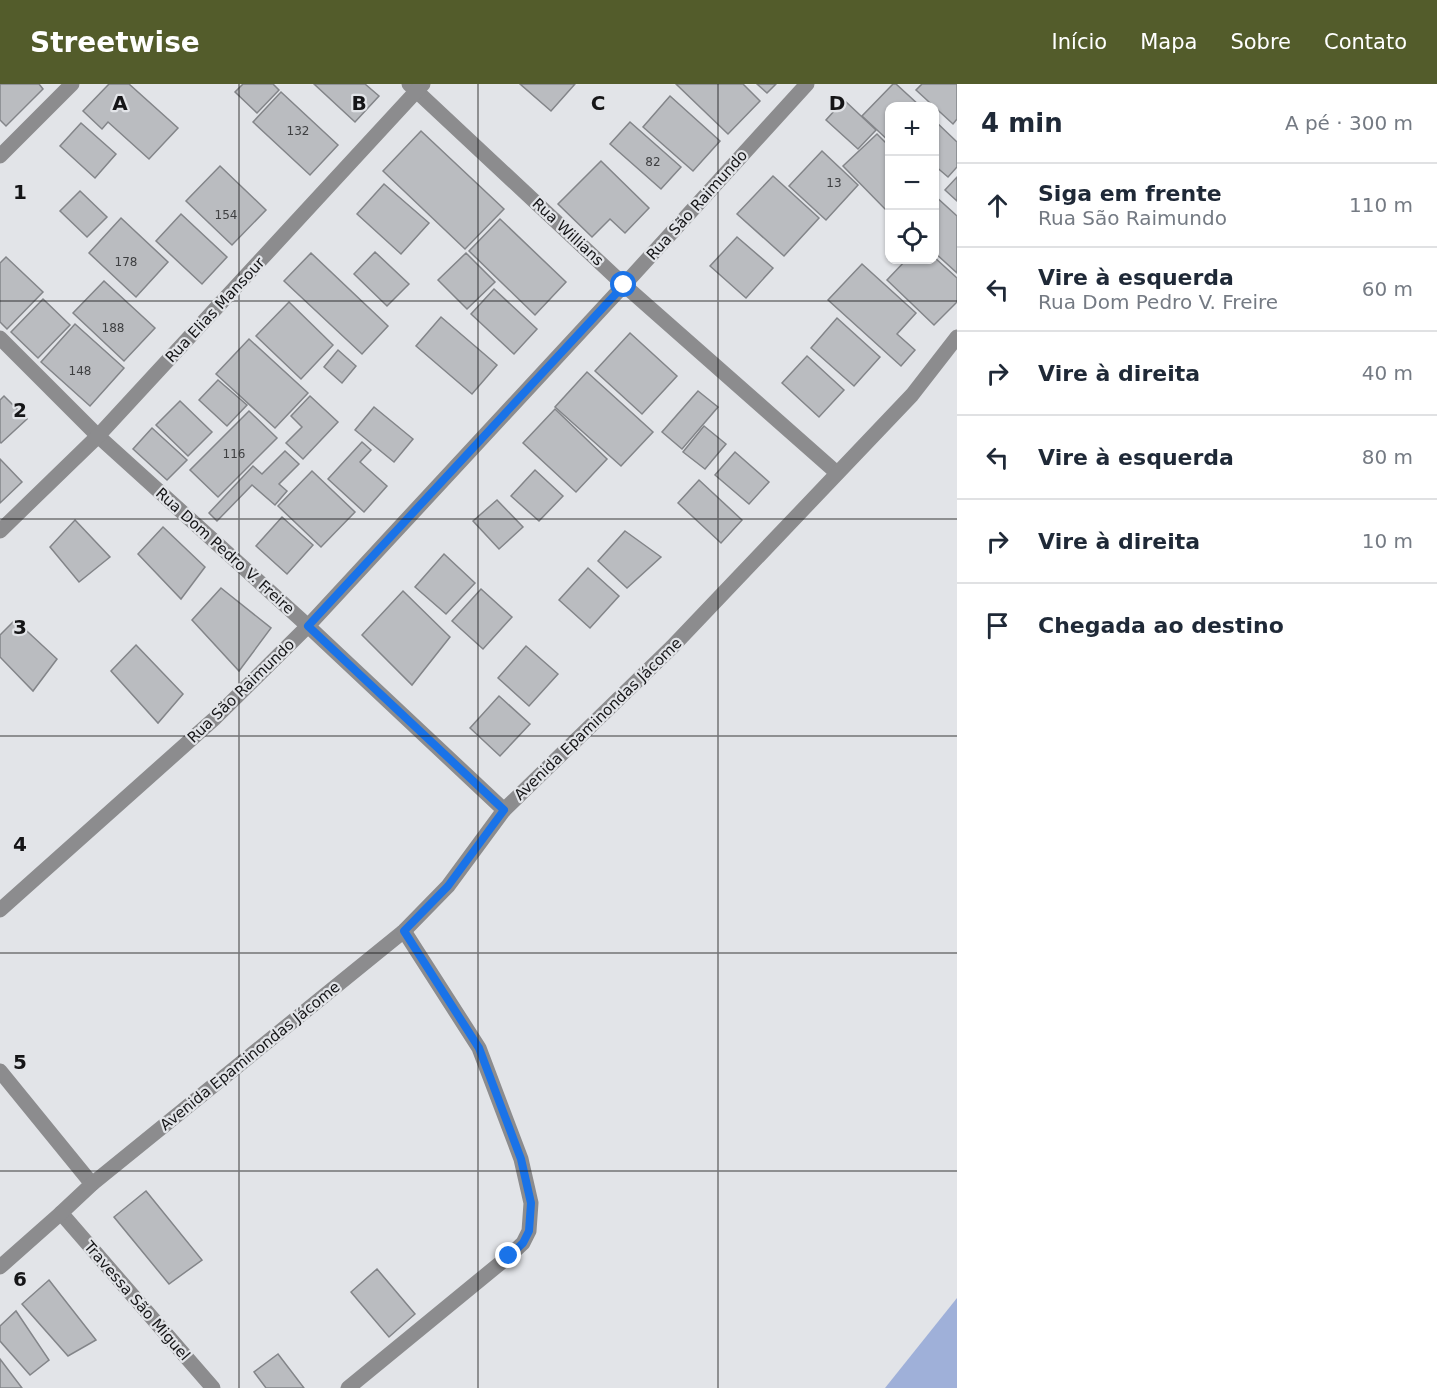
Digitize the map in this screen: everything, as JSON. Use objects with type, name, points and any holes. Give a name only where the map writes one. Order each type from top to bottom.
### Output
[{"type":"street","points":[[0,156],[72,84]]},
{"type":"street","name":"Rua São Raimundo","points":[[0,910],[214,719],[308,626],[807,84]]},
{"type":"street","name":"Rua Willians","points":[[416,86],[624,285],[837,473]]},
{"type":"street","name":"Rua Elias Mansour","points":[[0,531],[98,436],[416,86]]},
{"type":"street","name":"Avenida Epaminondas Jácome","points":[[0,1267],[92,1184],[404,931],[448,886],[504,810],[672,647],[912,395],[957,337]]},
{"type":"street","name":"Rua Dom Pedro V. Freire","points":[[0,338],[98,436],[308,626],[504,810]]},
{"type":"street","points":[[348,1388],[509,1256],[523,1243],[529,1231],[531,1203],[521,1159],[479,1048],[404,931]]},
{"type":"street","points":[[0,1071],[92,1184]]},
{"type":"street","name":"Travessa São Miguel","points":[[61,1213],[213,1388]]},
{"type":"water","points":[[957,1298],[957,1388],[885,1388]]},
{"type":"building","points":[[0,84],[39,84],[43,89],[6,126],[0,120]]},
{"type":"building","points":[[109,84],[129,84],[178,128],[149,159],[108,122],[102,129],[83,111]]},
{"type":"building","points":[[243,84],[273,84],[279,90],[257,113],[235,92]]},
{"type":"building","points":[[314,84],[365,84],[379,96],[355,122]]},
{"type":"building","points":[[520,84],[575,84],[551,111]]},
{"type":"building","points":[[676,84],[743,84],[760,101],[728,134]]},
{"type":"building","points":[[757,84],[776,84],[767,93]]},
{"type":"building","points":[[893,84],[896,84],[916,102],[885,102],[885,137],[862,116]]},
{"type":"building","points":[[922,84],[957,84],[957,119],[953,124],[939,111],[939,102],[929,102],[916,90]]},
{"type":"building","points":[[281,92],[338,145],[310,175],[253,122]]},
{"type":"building","points":[[670,96],[720,141],[693,171],[643,127]]},
{"type":"building","points":[[844,100],[876,130],[858,149],[826,120]]},
{"type":"building","points":[[630,122],[681,167],[661,189],[610,144]]},
{"type":"building","points":[[81,123],[116,154],[95,178],[60,146]]},
{"type":"building","points":[[939,125],[957,142],[957,167],[948,177],[939,169]]},
{"type":"building","points":[[421,131],[504,209],[465,249],[383,171]]},
{"type":"building","points":[[877,134],[885,142],[885,209],[843,166]]},
{"type":"building","points":[[822,151],[858,185],[826,220],[789,186]]},
{"type":"building","points":[[601,161],[649,208],[625,233],[610,219],[592,237],[558,204]]},
{"type":"building","points":[[220,166],[266,210],[232,245],[186,201]]},
{"type":"building","points":[[773,176],[819,218],[784,256],[737,214]]},
{"type":"building","points":[[957,177],[957,201],[945,190]]},
{"type":"building","points":[[384,184],[429,223],[401,254],[357,214]]},
{"type":"building","points":[[80,191],[107,217],[87,237],[60,211]]},
{"type":"building","points":[[939,200],[957,216],[957,273],[939,257]]},
{"type":"building","points":[[181,214],[227,257],[202,284],[156,241]]},
{"type":"building","points":[[121,218],[168,262],[136,297],[89,253]]},
{"type":"building","points":[[500,219],[566,282],[535,315],[469,251]]},
{"type":"building","points":[[737,237],[773,268],[746,298],[710,266]]},
{"type":"building","points":[[375,252],[409,284],[387,306],[354,274]]},
{"type":"building","points":[[311,253],[388,326],[362,354],[284,281]]},
{"type":"building","points":[[466,253],[495,282],[467,309],[438,280]]},
{"type":"building","points":[[6,257],[43,292],[7,329],[0,322],[0,263]]},
{"type":"building","points":[[939,262],[957,278],[957,302],[934,325],[887,280],[902,264],[939,264]]},
{"type":"building","points":[[862,264],[916,313],[897,334],[915,350],[901,366],[828,300]]},
{"type":"building","points":[[104,281],[155,328],[124,361],[73,313]]},
{"type":"building","points":[[494,289],[537,329],[514,354],[471,314]]},
{"type":"building","points":[[43,299],[70,325],[38,358],[11,332]]},
{"type":"building","points":[[289,302],[333,345],[301,379],[256,336]]},
{"type":"building","points":[[441,317],[497,365],[472,394],[416,346]]},
{"type":"building","points":[[837,318],[880,357],[854,386],[811,348]]},
{"type":"building","points":[[75,324],[124,368],[90,406],[41,362]]},
{"type":"building","points":[[630,333],[677,376],[642,414],[595,371]]},
{"type":"building","points":[[249,339],[308,393],[275,428],[216,374]]},
{"type":"building","points":[[338,350],[356,366],[342,383],[324,367]]},
{"type":"building","points":[[807,356],[844,390],[819,417],[782,383]]},
{"type":"building","points":[[587,372],[653,432],[621,466],[555,407]]},
{"type":"building","points":[[218,380],[247,405],[227,426],[199,400]]},
{"type":"building","points":[[698,391],[718,407],[682,449],[662,432]]},
{"type":"building","points":[[4,396],[27,419],[1,443],[0,400]]},
{"type":"building","points":[[310,396],[338,422],[303,459],[286,443],[302,427],[291,416]]},
{"type":"building","points":[[180,401],[212,432],[188,456],[156,425]]},
{"type":"building","points":[[374,407],[413,439],[394,462],[355,430]]},
{"type":"building","points":[[555,409],[607,459],[576,492],[523,443]]},
{"type":"building","points":[[249,411],[277,438],[218,497],[190,470]]},
{"type":"building","points":[[704,426],[726,444],[705,469],[683,452]]},
{"type":"building","points":[[152,428],[187,460],[167,480],[133,449]]},
{"type":"building","points":[[362,442],[371,450],[360,462],[387,486],[364,512],[328,479]]},
{"type":"building","points":[[285,451],[299,464],[279,484],[287,491],[275,505],[252,485],[217,521],[209,513],[253,466],[262,474]]},
{"type":"building","points":[[735,452],[769,482],[749,504],[715,475]]},
{"type":"building","points":[[0,459],[22,482],[0,503]]},
{"type":"building","points":[[535,470],[563,496],[539,521],[511,496]]},
{"type":"building","points":[[312,471],[355,512],[321,547],[278,506]]},
{"type":"building","points":[[699,480],[742,520],[721,543],[678,503]]},
{"type":"building","points":[[497,500],[523,527],[499,549],[473,521]]},
{"type":"building","points":[[282,517],[313,545],[287,574],[256,546]]},
{"type":"building","points":[[75,520],[110,557],[79,582],[50,547]]},
{"type":"building","points":[[163,527],[205,567],[181,599],[138,554]]},
{"type":"building","points":[[625,531],[661,557],[627,588],[598,561]]},
{"type":"building","points":[[444,554],[475,583],[446,614],[415,587]]},
{"type":"building","points":[[588,568],[619,596],[590,628],[559,600]]},
{"type":"building","points":[[221,588],[271,628],[239,671],[192,620]]},
{"type":"building","points":[[481,589],[512,617],[483,649],[452,621]]},
{"type":"building","points":[[403,591],[450,637],[412,685],[362,635]]},
{"type":"building","points":[[15,620],[57,659],[33,691],[0,657],[0,635]]},
{"type":"building","points":[[136,645],[183,694],[158,723],[111,671]]},
{"type":"building","points":[[526,646],[558,674],[529,706],[498,678]]},
{"type":"building","points":[[499,696],[530,724],[500,756],[470,728]]},
{"type":"building","points":[[146,1191],[202,1260],[169,1284],[114,1217]]},
{"type":"building","points":[[377,1269],[415,1314],[389,1337],[351,1292]]},
{"type":"building","points":[[49,1280],[96,1340],[68,1356],[22,1304]]},
{"type":"building","points":[[16,1311],[49,1360],[30,1375],[0,1341],[0,1326]]},
{"type":"building","points":[[278,1354],[304,1388],[266,1388],[254,1372]]},
{"type":"building","points":[[0,1359],[22,1388],[0,1388]]},
{"type":"route","points":[[509,1256],[523,1243],[529,1231],[531,1203],[521,1159],[479,1048],[404,931],[448,886],[504,810],[308,626],[624,285]]}]
